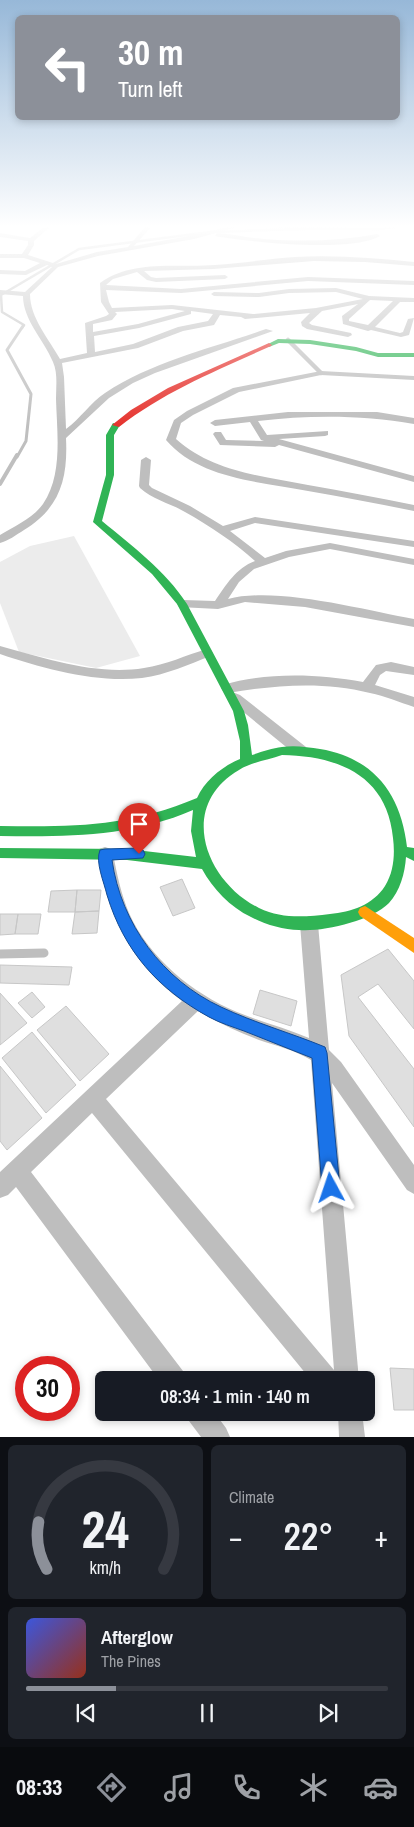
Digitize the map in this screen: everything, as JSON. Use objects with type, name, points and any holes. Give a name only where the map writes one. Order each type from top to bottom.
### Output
[{"type":"main road","points":[[246,759],[246,729],[232,693],[207,653],[183,604],[142,561],[97,522],[110,475],[110,435],[115,425],[131,412],[158,396],[270,343],[288,340],[356,348],[378,355],[414,355]]},
{"type":"main road","points":[[301,751],[324,754],[347,762],[367,773],[385,788],[402,808],[411,850],[404,870],[396,886],[382,900],[365,912],[348,919],[309,924],[286,922],[264,916],[244,907],[213,880],[203,864],[197,848],[195,832],[197,816],[209,788],[220,777],[246,759],[273,752],[301,751]]},
{"type":"main road","points":[[0,831],[102,830],[142,835],[174,815],[202,801]]},
{"type":"main road","points":[[139,854],[142,835]]},
{"type":"main road","points":[[0,853],[139,854],[179,858],[203,864]]},
{"type":"main road","points":[[365,912],[414,946]]},
{"type":"street","points":[[91,354],[89,323],[112,316],[111,310],[105,302],[104,293]]},
{"type":"street","points":[[214,293],[245,295],[266,293]]},
{"type":"street","points":[[345,293],[367,300]]},
{"type":"street","points":[[0,540],[40,514],[54,495],[61,459],[60,371],[57,362],[36,325],[26,299],[27,294],[2,294]]},
{"type":"street","points":[[57,362],[134,346],[181,329],[214,320],[316,310],[338,304],[367,300],[414,300]]},
{"type":"street","points":[[367,300],[344,320],[368,329],[396,335],[404,335],[411,321],[414,320]]},
{"type":"street","points":[[368,329],[398,300]]},
{"type":"street","points":[[89,335],[131,318],[172,307],[252,316]]},
{"type":"street","points":[[111,310],[131,318],[153,340]]},
{"type":"street","points":[[131,318],[196,310]]},
{"type":"street","points":[[316,310],[305,322],[307,325],[348,335]]},
{"type":"street","points":[[214,320],[219,312]]},
{"type":"street","points":[[61,438],[76,428],[106,396],[130,381],[152,371],[269,331]]},
{"type":"street","points":[[414,378],[321,373],[236,390],[214,400],[177,422],[171,440],[181,451],[200,462],[231,471],[269,481],[414,508]]},
{"type":"street","points":[[215,423],[288,415],[377,415],[414,421]]},
{"type":"street","points":[[252,418],[264,438],[343,458],[414,479]]},
{"type":"street","points":[[264,438],[325,433]]},
{"type":"street","points":[[218,434],[223,442],[252,445],[283,444]]},
{"type":"street","points":[[146,460],[144,486],[150,493],[186,509],[222,530],[240,542],[263,562]]},
{"type":"street","points":[[222,530],[255,520],[414,544]]},
{"type":"street","points":[[218,605],[235,580],[250,567],[286,554],[330,546],[414,562]]},
{"type":"street","points":[[183,604],[218,605],[245,598],[305,603],[414,623]]},
{"type":"street","points":[[0,650],[25,657],[122,675],[153,670],[207,653]]},
{"type":"street","points":[[367,687],[373,672],[382,667],[388,666],[414,671]]},
{"type":"street","points":[[232,693],[274,681],[336,681],[367,687],[414,702]]},
{"type":"street","points":[[232,693],[301,751]]},
{"type":"street","points":[[105,854],[113,893],[129,932],[156,969],[195,1000],[237,1022],[305,1046],[319,1053],[334,1069],[414,1183]]},
{"type":"street","points":[[309,924],[347,1371]]},
{"type":"street","points":[[0,1187],[195,1000]]},
{"type":"street","points":[[92,1099],[319,1371]]},
{"type":"street","points":[[17,1171],[167,1371]]},
{"type":"street","points":[[204,1421],[216,1437]]},
{"type":"street","points":[[351,1421],[352,1437]]},
{"type":"lane","points":[[288,340],[321,373]]},
{"type":"lane","points":[[0,954],[44,953]]},
{"type":"shaded area","points":[[74,536],[140,656],[96,668],[19,652],[0,603],[0,562],[30,546]]},
{"type":"building","points":[[182,879],[195,908],[173,916],[160,887]]},
{"type":"building","points":[[77,890],[101,890],[99,911],[75,912]]},
{"type":"building","points":[[77,890],[75,912],[48,912],[51,891]]},
{"type":"building","points":[[99,911],[97,933],[72,934],[75,912]]},
{"type":"building","points":[[0,914],[18,914],[15,934],[0,935]]},
{"type":"building","points":[[18,914],[41,914],[38,934],[15,934]]},
{"type":"building","points":[[388,949],[414,981],[414,1029],[378,984],[358,997],[414,1069],[414,1127],[349,1036],[341,975]]},
{"type":"building","points":[[0,965],[72,967],[69,985],[0,983]]},
{"type":"building","points":[[260,990],[297,1001],[291,1026],[253,1014]]},
{"type":"building","points":[[32,992],[45,1007],[32,1018],[18,1003]]},
{"type":"building","points":[[0,993],[27,1023],[0,1045]]},
{"type":"building","points":[[66,1006],[109,1054],[80,1081],[37,1030]]},
{"type":"building","points":[[32,1032],[76,1085],[46,1113],[2,1058]]},
{"type":"building","points":[[0,1066],[42,1118],[7,1150],[0,1141]]},
{"type":"building","points":[[390,1368],[414,1369],[414,1410],[394,1410]]},
{"type":"waterway","points":[[4,293],[1,295],[2,312],[24,325],[22,328]]},
{"type":"waterway","points":[[17,457],[26,441],[31,394],[7,350],[23,326]]},
{"type":"waterway","points":[[0,484],[17,455]]},
{"type":"traffic: fast","points":[[269,345],[278,341],[310,342],[356,349],[378,355],[414,355]]},
{"type":"traffic: fast","points":[[116,425],[110,435],[110,475],[97,522],[156,572],[182,604],[239,711],[243,725],[246,759]]},
{"type":"traffic: fast","points":[[282,751],[323,754],[344,760],[362,770],[375,781],[386,796],[394,812],[399,830],[399,867],[394,883],[385,898],[372,908],[350,917],[334,920],[303,924],[286,922],[256,913],[224,890],[207,867],[202,856],[197,831],[200,806],[205,794],[213,784],[237,765],[282,751]]},
{"type":"traffic: fast","points":[[0,831],[53,832],[127,826],[176,812],[202,801]]},
{"type":"traffic: fast","points":[[409,852],[414,855]]},
{"type":"traffic: fast","points":[[0,853],[127,854],[203,864]]},
{"type":"traffic: slow","points":[[365,912],[414,946]]},
{"type":"traffic: jam","points":[[116,425],[151,400],[170,390],[269,345]]},
{"type":"route","points":[[139,854],[105,854],[108,874],[120,913],[129,932],[156,969],[174,986],[215,1012],[319,1053],[331,1188]]}]
